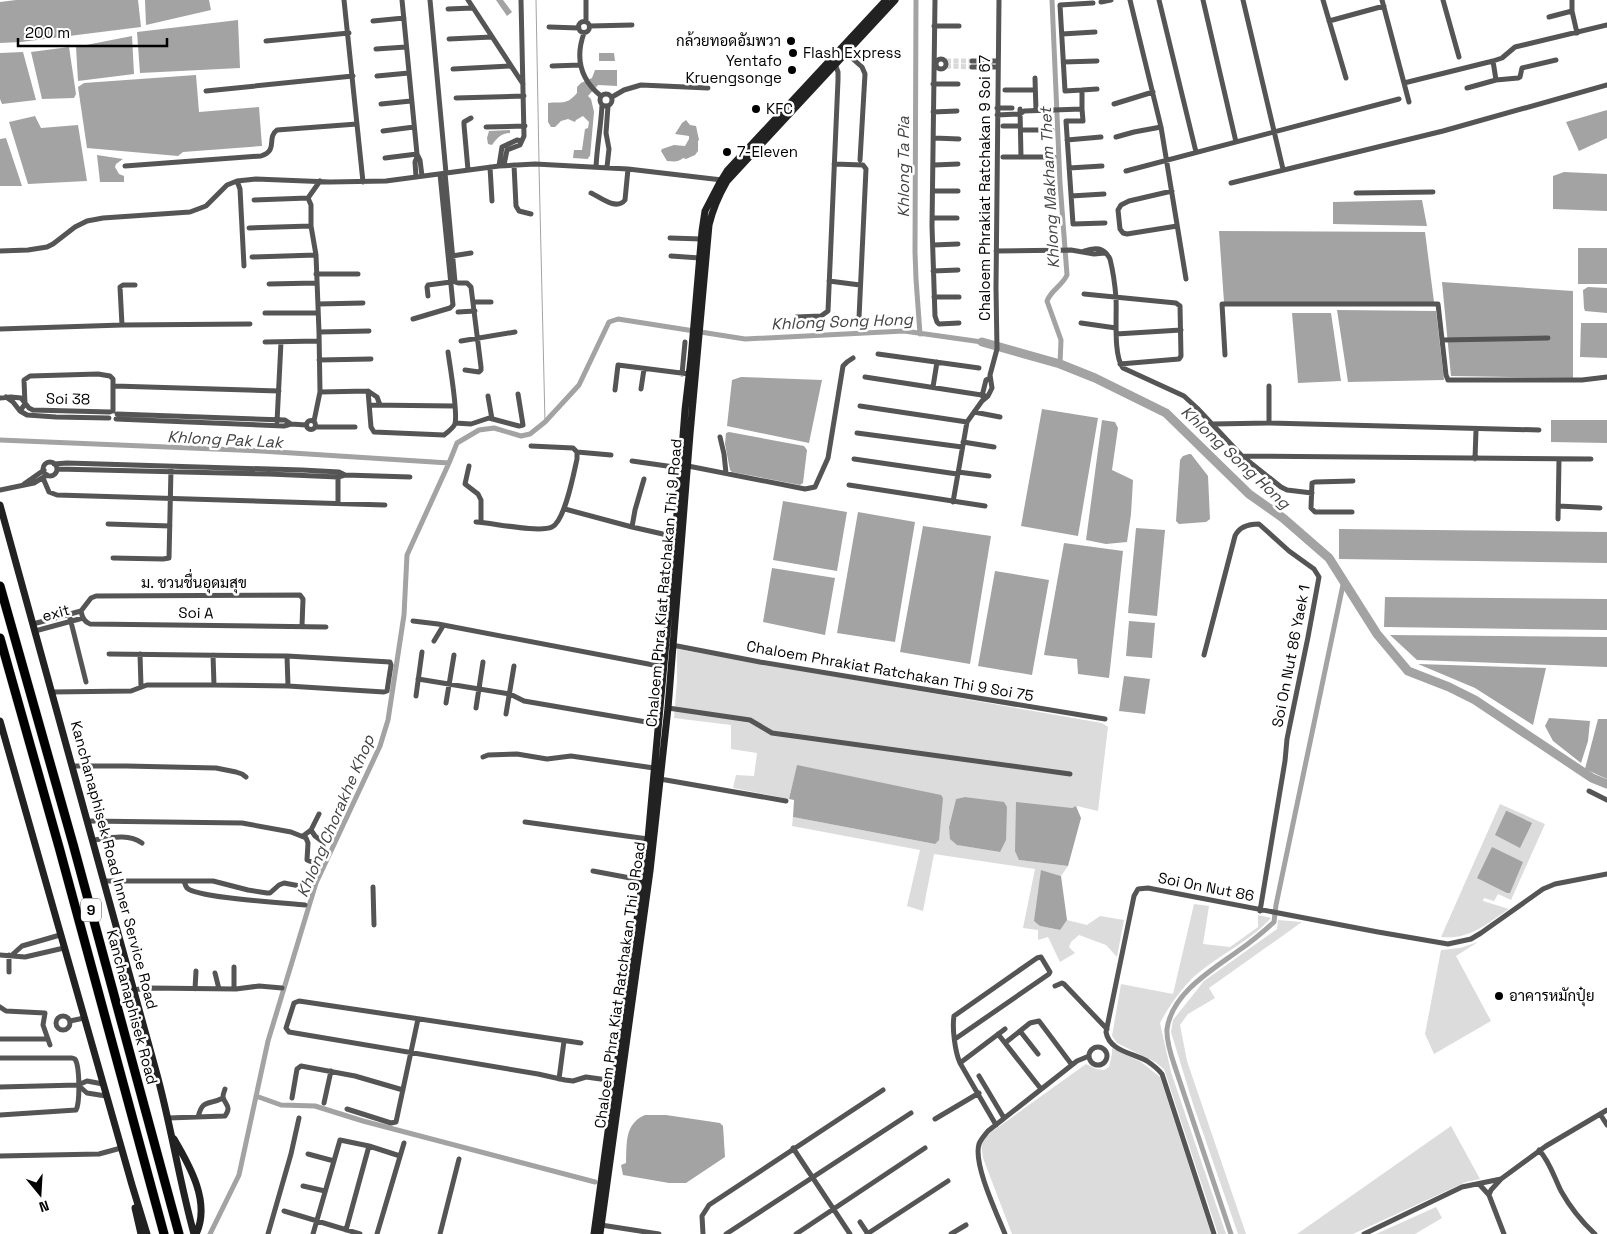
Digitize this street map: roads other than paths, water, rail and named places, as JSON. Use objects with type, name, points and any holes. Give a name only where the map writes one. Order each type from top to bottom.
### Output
[{"type":"highway","name":"Kanchanaphisek Road","points":[[0,586],[73,844],[179,1234]]},
{"type":"highway","name":"Kanchanaphisek Road","points":[[0,638],[164,1234]]},
{"type":"main road","name":"Chaloem Phra Kiat Ratchakan Thi 9 Road","points":[[699,300],[700,258],[706,211],[725,180],[768,126],[886,0]]},
{"type":"main road","name":"Chaloem Phra Kiat Ratchakan Thi 9 Road","points":[[594,1234],[648,839],[699,300],[709,224],[714,204],[725,180],[895,0]]},
{"type":"main road","name":"Chaloem Phra Kiat Ratchakan Thi 9 Road","points":[[600,1234],[650,871],[668,708],[684,467],[686,374],[694,359]]},
{"type":"main road","name":"Kanchanaphisek Road Inner Service Road","points":[[0,505],[168,1118],[178,1170],[195,1234]]},
{"type":"main road","points":[[0,721],[147,1234]]},
{"type":"main road","points":[[172,1135],[192,1172],[203,1209],[201,1224],[195,1234]]},
{"type":"main road","points":[[132,1185],[132,1197],[141,1234]]},
{"type":"street","points":[[344,0],[363,182]]},
{"type":"street","points":[[402,0],[417,156],[415,162],[419,177]]},
{"type":"street","points":[[413,318],[452,307],[453,305],[430,0]]},
{"type":"street","points":[[468,0],[523,84]]},
{"type":"street","points":[[501,165],[502,147],[517,140],[521,141],[524,136],[521,0]]},
{"type":"street","points":[[586,0],[588,32],[584,33],[579,45],[580,65],[587,81],[601,96],[600,100],[605,106],[603,133],[597,147],[596,167]]},
{"type":"street","points":[[878,9],[879,0]]},
{"type":"street","points":[[935,0],[932,218],[935,316],[937,322],[959,323]]},
{"type":"street","name":"Chaloem Phrakiat Ratchakan 9 Soi 67","points":[[990,376],[997,349],[997,64],[999,0]]},
{"type":"street","points":[[1101,2],[1111,0]]},
{"type":"street","points":[[1130,0],[1161,127],[1186,279]]},
{"type":"street","points":[[1159,0],[1196,152]]},
{"type":"street","points":[[1202,0],[1236,142]]},
{"type":"street","points":[[1243,0],[1283,169]]},
{"type":"street","points":[[1323,0],[1346,78]]},
{"type":"street","points":[[1382,0],[1409,102]]},
{"type":"street","points":[[1443,0],[1459,57]]},
{"type":"street","points":[[1572,0],[1572,11],[1577,33]]},
{"type":"street","points":[[1093,3],[1060,5],[1064,91],[1097,89]]},
{"type":"street","points":[[1329,21],[1384,6]]},
{"type":"street","points":[[448,9],[473,8]]},
{"type":"street","points":[[1549,17],[1572,11]]},
{"type":"street","points":[[373,21],[404,18]]},
{"type":"street","points":[[579,28],[582,22],[588,24],[632,25]]},
{"type":"street","points":[[1404,83],[1502,58],[1515,47],[1607,25]]},
{"type":"street","points":[[934,26],[959,26]]},
{"type":"street","points":[[549,27],[579,28]]},
{"type":"street","points":[[579,28],[584,33]]},
{"type":"street","points":[[1062,34],[1095,32]]},
{"type":"street","points":[[266,41],[348,33]]},
{"type":"street","points":[[449,40],[492,37]]},
{"type":"street","points":[[376,49],[406,47]]},
{"type":"street","points":[[845,52],[862,67],[865,74],[860,160]]},
{"type":"street","points":[[1063,62],[1097,60]]},
{"type":"street","points":[[1467,88],[1496,80],[1518,78],[1522,68],[1556,60]]},
{"type":"street","points":[[1492,61],[1496,80]]},
{"type":"street","points":[[796,317],[821,316],[828,311],[838,80],[838,72],[834,64]]},
{"type":"street","points":[[972,64],[997,64]]},
{"type":"street","points":[[552,66],[580,65]]},
{"type":"street","points":[[453,69],[511,66]]},
{"type":"street","points":[[377,76],[409,73]]},
{"type":"street","points":[[206,91],[353,76]]},
{"type":"street","points":[[1035,78],[1036,111]]},
{"type":"street","points":[[933,84],[958,84]]},
{"type":"street","points":[[612,97],[624,90],[641,85],[708,88]]},
{"type":"street","points":[[1231,183],[1443,131],[1607,85]]},
{"type":"street","points":[[1005,90],[1035,90]]},
{"type":"street","points":[[1082,90],[1083,120],[1066,121],[1073,224],[1105,223]]},
{"type":"street","points":[[1114,104],[1153,92]]},
{"type":"street","points":[[601,96],[607,93],[612,97],[613,102],[605,106]]},
{"type":"street","points":[[456,98],[524,96]]},
{"type":"street","points":[[1126,171],[1399,99]]},
{"type":"street","points":[[381,104],[411,101]]},
{"type":"street","points":[[997,108],[1012,108]]},
{"type":"street","points":[[998,115],[1021,111],[1082,109]]},
{"type":"street","points":[[933,112],[957,111]]},
{"type":"street","points":[[1021,111],[1021,157]]},
{"type":"street","points":[[468,170],[463,129],[464,122],[470,118]]},
{"type":"street","points":[[125,166],[261,156],[271,150],[273,132],[277,130],[357,124]]},
{"type":"street","points":[[486,127],[525,126]]},
{"type":"street","points":[[1003,126],[1052,130]]},
{"type":"street","points":[[383,131],[414,127]]},
{"type":"street","points":[[1116,137],[1161,127]]},
{"type":"street","points":[[603,133],[609,149],[606,168]]},
{"type":"street","points":[[1068,140],[1101,137]]},
{"type":"street","points":[[934,138],[959,138]]},
{"type":"street","points":[[385,158],[417,156]]},
{"type":"street","points":[[1003,157],[1054,157]]},
{"type":"street","points":[[514,164],[516,206],[519,210],[531,214]]},
{"type":"street","points":[[0,251],[47,247],[75,227],[87,221],[104,218],[190,212],[211,202],[227,185],[256,179],[386,182],[501,165],[548,164],[628,169],[725,180]]},
{"type":"street","points":[[834,164],[862,165],[866,169],[860,318]]},
{"type":"street","points":[[934,164],[958,164]]},
{"type":"street","points":[[1069,168],[1102,166]]},
{"type":"street","points":[[490,167],[492,201]]},
{"type":"street","points":[[591,193],[620,205],[625,200],[628,169]]},
{"type":"street","points":[[443,173],[455,282],[458,284],[469,283],[474,302],[481,370],[479,372],[465,370]]},
{"type":"street","points":[[308,198],[320,181]]},
{"type":"street","points":[[237,182],[240,189],[244,266]]},
{"type":"street","points":[[933,190],[958,190]]},
{"type":"street","points":[[1172,191],[1129,201],[1121,205],[1118,210],[1120,229],[1123,233],[1127,234],[1177,226]]},
{"type":"street","points":[[1356,193],[1433,192]]},
{"type":"street","points":[[1071,196],[1104,194]]},
{"type":"street","points":[[254,200],[308,198]]},
{"type":"street","points":[[308,198],[311,205],[311,226],[316,255],[319,332],[320,392],[314,424],[355,427]]},
{"type":"street","points":[[932,218],[957,218]]},
{"type":"street","points":[[248,228],[311,226]]},
{"type":"street","points":[[670,238],[702,239]]},
{"type":"street","points":[[933,245],[958,244]]},
{"type":"street","points":[[996,251],[1071,250],[1094,254],[1105,252],[1109,256],[1111,264],[1116,298],[1116,331],[1120,364],[1128,370],[1184,396],[1242,456],[1281,487],[1286,490],[1312,493]]},
{"type":"street","points":[[452,256],[470,253]]},
{"type":"street","points":[[252,257],[316,255]]},
{"type":"street","points":[[671,256],[700,258]]},
{"type":"street","points":[[933,270],[958,270]]},
{"type":"street","points":[[316,274],[358,274]]},
{"type":"street","points":[[828,281],[860,285]]},
{"type":"street","points":[[428,296],[428,285],[451,282]]},
{"type":"street","points":[[269,284],[316,283]]},
{"type":"street","points":[[122,325],[120,287],[122,285],[134,285]]},
{"type":"street","points":[[1084,294],[1176,303],[1180,306],[1181,356],[1179,359],[1120,364]]},
{"type":"street","points":[[934,297],[959,297]]},
{"type":"street","points":[[474,302],[491,302]]},
{"type":"street","points":[[318,304],[363,303]]},
{"type":"street","points":[[1225,355],[1222,304],[1438,304],[1448,380],[1582,380],[1607,377]]},
{"type":"street","points":[[458,312],[475,311]]},
{"type":"street","points":[[265,313],[318,313]]},
{"type":"street","points":[[0,329],[122,325],[250,324]]},
{"type":"street","points":[[1081,324],[1116,331],[1181,330]]},
{"type":"street","points":[[319,332],[370,331]]},
{"type":"street","points":[[461,342],[514,332]]},
{"type":"street","points":[[1442,340],[1548,338]]},
{"type":"street","points":[[265,342],[318,342]]},
{"type":"street","points":[[277,422],[281,342]]},
{"type":"street","points":[[615,390],[618,365],[686,374],[685,342]]},
{"type":"street","points":[[368,391],[370,426],[374,432],[444,435],[454,426],[455,422],[448,352]]},
{"type":"street","points":[[878,354],[979,368]]},
{"type":"street","points":[[632,460],[726,473],[805,489],[817,485],[820,473],[828,458],[843,366],[853,358]]},
{"type":"street","points":[[319,360],[371,359]]},
{"type":"street","points":[[933,388],[937,362]]},
{"type":"street","points":[[641,389],[644,369]]},
{"type":"street","points":[[20,411],[25,404],[24,380],[30,376],[105,374],[113,379],[113,415]]},
{"type":"street","points":[[953,502],[967,422],[982,401],[988,396],[992,388],[990,376],[986,380],[982,401]]},
{"type":"street","points":[[865,377],[988,396]]},
{"type":"street","points":[[114,386],[279,391]]},
{"type":"street","points":[[1269,386],[1269,423]]},
{"type":"street","points":[[320,392],[368,391],[378,397],[380,405]]},
{"type":"street","points":[[455,422],[471,424],[485,419],[492,419],[519,426],[523,424],[518,394]]},
{"type":"street","points":[[488,396],[492,419]]},
{"type":"street","points":[[3,397],[13,402],[20,411],[27,415],[32,413]]},
{"type":"street","name":"Soi 38","points":[[3,397],[21,398],[32,413],[277,422],[284,426],[291,424],[306,425],[309,421],[314,424]]},
{"type":"street","points":[[369,405],[454,406]]},
{"type":"street","points":[[860,406],[967,422]]},
{"type":"street","points":[[974,412],[1000,417]]},
{"type":"street","points":[[1213,424],[1269,423],[1476,430],[1539,430]]},
{"type":"street","points":[[1476,430],[1476,459]]},
{"type":"street","points":[[857,433],[963,445],[994,446]]},
{"type":"street","points":[[720,437],[726,473]]},
{"type":"street","points":[[531,446],[611,455]]},
{"type":"street","points":[[469,466],[465,484],[478,494],[481,500],[478,522],[526,528],[548,528],[556,524],[565,509],[577,459],[575,450]]},
{"type":"street","points":[[1242,456],[1591,459]]},
{"type":"street","points":[[854,459],[989,476]]},
{"type":"street","points":[[1558,519],[1559,459]]},
{"type":"street","points":[[385,505],[57,495],[49,492],[44,466],[48,462],[56,466],[269,471],[410,477]]},
{"type":"street","points":[[0,490],[34,483],[45,474],[54,474],[56,466]]},
{"type":"street","points":[[113,558],[169,558],[171,469]]},
{"type":"street","points":[[338,503],[340,475]]},
{"type":"street","points":[[632,527],[644,479]]},
{"type":"street","points":[[1352,512],[1314,512],[1311,508],[1312,485],[1315,482],[1353,481]]},
{"type":"street","points":[[850,485],[985,506]]},
{"type":"street","points":[[1558,506],[1600,508]]},
{"type":"street","points":[[565,509],[676,538]]},
{"type":"street","points":[[108,524],[170,526]]},
{"type":"street","name":"Soi On Nut 86 Yaek 1","points":[[1204,656],[1235,536],[1238,530],[1259,524],[1289,551],[1314,569],[1319,577],[1287,739],[1260,911]]},
{"type":"street","name":"ม. ชวนชื่นอุดมสุข","points":[[81,611],[96,596],[300,595],[303,599],[302,626]]},
{"type":"street","points":[[34,628],[81,611],[83,618]]},
{"type":"street","points":[[69,614],[86,682]]},
{"type":"street","name":"exit","points":[[34,628],[71,622],[83,618]]},
{"type":"street","name":"Soi A","points":[[83,618],[90,624],[302,626],[326,628]]},
{"type":"street","points":[[413,622],[664,667]]},
{"type":"street","points":[[434,641],[443,626]]},
{"type":"street","name":"Chaloem Phrakiat Ratchakan Thi 9 Soi 75","points":[[672,645],[760,662],[1105,719]]},
{"type":"street","points":[[416,696],[422,652]]},
{"type":"street","points":[[52,692],[131,691],[147,685],[288,686],[384,692],[387,691],[391,665],[390,662],[287,656],[109,654]]},
{"type":"street","points":[[140,654],[141,686]]},
{"type":"street","points":[[213,655],[214,685]]},
{"type":"street","points":[[446,703],[454,655]]},
{"type":"street","points":[[287,656],[288,686]]},
{"type":"street","points":[[476,708],[483,662]]},
{"type":"street","points":[[506,714],[514,666]]},
{"type":"street","points":[[418,679],[480,688],[510,694],[524,701],[658,724]]},
{"type":"street","points":[[668,708],[750,720],[772,733],[1070,774]]},
{"type":"street","points":[[483,757],[494,754],[517,754],[547,759],[571,756],[654,768]]},
{"type":"street","points":[[73,766],[216,768],[236,772],[246,777]]},
{"type":"street","points":[[660,779],[786,801]]},
{"type":"street","points":[[1589,792],[1607,800]]},
{"type":"street","points":[[303,836],[311,830],[319,814]]},
{"type":"street","points":[[88,821],[242,823],[303,836],[308,841],[307,860],[319,864]]},
{"type":"street","points":[[525,822],[648,839]]},
{"type":"street","points":[[311,830],[323,842],[323,847]]},
{"type":"street","points":[[93,840],[129,837],[142,843]]},
{"type":"street","points":[[593,871],[642,880]]},
{"type":"street","name":"Soi On Nut 86","points":[[1107,1028],[1134,896],[1138,889],[1148,888],[1260,911],[1448,944],[1471,939],[1481,934],[1543,888],[1607,874]]},
{"type":"street","points":[[104,881],[213,881],[266,893],[284,883],[300,886]]},
{"type":"street","points":[[184,881],[190,889],[205,894],[305,905]]},
{"type":"street","points":[[373,887],[374,925]]},
{"type":"street","points":[[9,972],[11,955],[22,946],[60,935]]},
{"type":"street","points":[[31,943],[35,956]]},
{"type":"street","points":[[0,954],[25,957],[64,948]]},
{"type":"street","points":[[955,1039],[1049,974],[1050,972],[1043,958],[1037,958],[954,1016],[955,1039],[957,1055],[960,1063],[996,1125]]},
{"type":"street","points":[[234,967],[234,989]]},
{"type":"street","points":[[195,989],[196,970]]},
{"type":"street","points":[[215,973],[219,989]]},
{"type":"street","points":[[1055,986],[1064,984],[1107,1028],[1107,1038],[1112,1045],[1147,1061],[1162,1074],[1214,1234]]},
{"type":"street","points":[[133,990],[148,988],[234,989],[253,986],[282,988]]},
{"type":"street","points":[[581,1043],[299,1001],[294,1004],[286,1028],[289,1032],[545,1075],[559,1079],[573,1081],[586,1078],[615,1081]]},
{"type":"street","points":[[0,1007],[6,1011],[45,1013],[43,1025],[49,1042],[0,1039]]},
{"type":"street","points":[[62,1016],[66,1016],[70,1021],[70,1027],[63,1030],[59,1029],[56,1024],[58,1018],[62,1016]]},
{"type":"street","points":[[70,1021],[84,1018]]},
{"type":"street","points":[[347,1109],[394,1123],[397,1119],[409,1053],[418,1020]]},
{"type":"street","points":[[1005,1043],[1030,1023],[1039,1022],[1072,1065]]},
{"type":"street","points":[[43,1025],[56,1024]]},
{"type":"street","points":[[960,1063],[1005,1029]]},
{"type":"street","points":[[1020,1031],[1038,1054]]},
{"type":"street","points":[[998,1034],[1041,1089]]},
{"type":"street","points":[[559,1079],[564,1041]]},
{"type":"street","points":[[1005,1234],[980,1164],[978,1150],[980,1142],[988,1131],[1004,1118],[1072,1065],[1089,1056]]},
{"type":"street","points":[[0,1058],[72,1058],[78,1066],[78,1106],[76,1110],[0,1115]]},
{"type":"street","points":[[292,1098],[299,1066],[355,1076],[403,1090]]},
{"type":"street","points":[[324,1103],[332,1072]]},
{"type":"street","points":[[979,1076],[1004,1118]]},
{"type":"street","points":[[0,1087],[78,1085],[87,1081],[103,1084]]},
{"type":"street","points":[[78,1085],[87,1093],[106,1096]]},
{"type":"street","points":[[168,1118],[225,1116],[228,1106],[223,1098],[225,1089]]},
{"type":"street","points":[[703,1234],[702,1216],[708,1205],[884,1090]]},
{"type":"street","points":[[935,1119],[979,1093]]},
{"type":"street","points":[[198,1117],[203,1104],[214,1103],[223,1098]]},
{"type":"street","points":[[1489,1195],[1501,1179],[1539,1150],[1607,1110]]},
{"type":"street","points":[[726,1234],[911,1113]]},
{"type":"street","points":[[1600,1114],[1607,1125]]},
{"type":"street","points":[[268,1234],[291,1154],[299,1118]]},
{"type":"street","points":[[313,1234],[340,1140],[369,1146],[400,1156]]},
{"type":"street","points":[[377,1234],[404,1143]]},
{"type":"street","points":[[346,1230],[369,1146]]},
{"type":"street","points":[[0,1156],[99,1154],[121,1148]]},
{"type":"street","points":[[793,1148],[850,1234]]},
{"type":"street","points":[[796,1234],[925,1148]]},
{"type":"street","points":[[1539,1150],[1546,1158],[1562,1193],[1581,1219],[1595,1234]]},
{"type":"street","points":[[308,1154],[334,1161]]},
{"type":"street","points":[[440,1234],[459,1158]]},
{"type":"street","points":[[1364,1234],[1462,1187],[1501,1179]]},
{"type":"street","points":[[860,1222],[868,1234],[948,1182]]},
{"type":"street","points":[[1479,1184],[1489,1195],[1504,1234]]},
{"type":"street","points":[[303,1186],[325,1192]]},
{"type":"street","points":[[284,1211],[360,1234]]},
{"type":"street","points":[[602,1225],[659,1234]]},
{"type":"street","points":[[951,1234],[966,1225]]},
{"type":"waterway","points":[[536,0],[539,162]]},
{"type":"waterway","name":"Khlong Ta Pia","points":[[916,0],[915,252],[920,334]]},
{"type":"waterway","name":"Khlong Makham Thet","points":[[1052,0],[1060,183],[1067,275],[1047,301],[1061,340],[1060,364]]},
{"type":"waterway","points":[[539,166],[545,422]]},
{"type":"waterway","name":"Khlong Chorakhe Khop","points":[[210,1234],[239,1175],[268,1041],[316,883],[380,746],[388,720],[404,615],[407,555],[457,443],[479,430],[494,428],[521,436],[530,434],[545,422],[579,385],[609,322],[618,319],[745,339],[904,331],[982,342]]},
{"type":"waterway","name":"Khlong Song Hong","points":[[982,342],[1060,364],[1095,378],[1166,413],[1249,494],[1283,518],[1329,558],[1377,634],[1408,671],[1449,687],[1475,700],[1592,778],[1607,784]]},
{"type":"waterway","name":"Khlong Pak Lak","points":[[0,440],[261,451],[449,463]]},
{"type":"waterway","points":[[1231,1234],[1171,1055],[1167,1039],[1167,1029],[1170,1016],[1185,994],[1205,975],[1252,941],[1274,922],[1344,580]]},
{"type":"waterway","points":[[256,1096],[281,1105],[315,1106],[363,1121],[595,1182]]},
{"type":"tunnel","points":[[946,61],[972,61]]},
{"type":"tunnel","points":[[946,66],[972,67]]},
{"type":"place","name":"กล้วยทอดอัมพวา","points":[[791,41]]},
{"type":"place","name":"Flash Express","points":[[793,53]]},
{"type":"place","name":"Yentafo Kruengsonge","points":[[792,70]]},
{"type":"place","name":"KFC","points":[[756,109]]},
{"type":"place","name":"7-Eleven","points":[[727,152]]},
{"type":"place","name":"อาคารหมักปุ๋ย","points":[[1499,996]]}]
